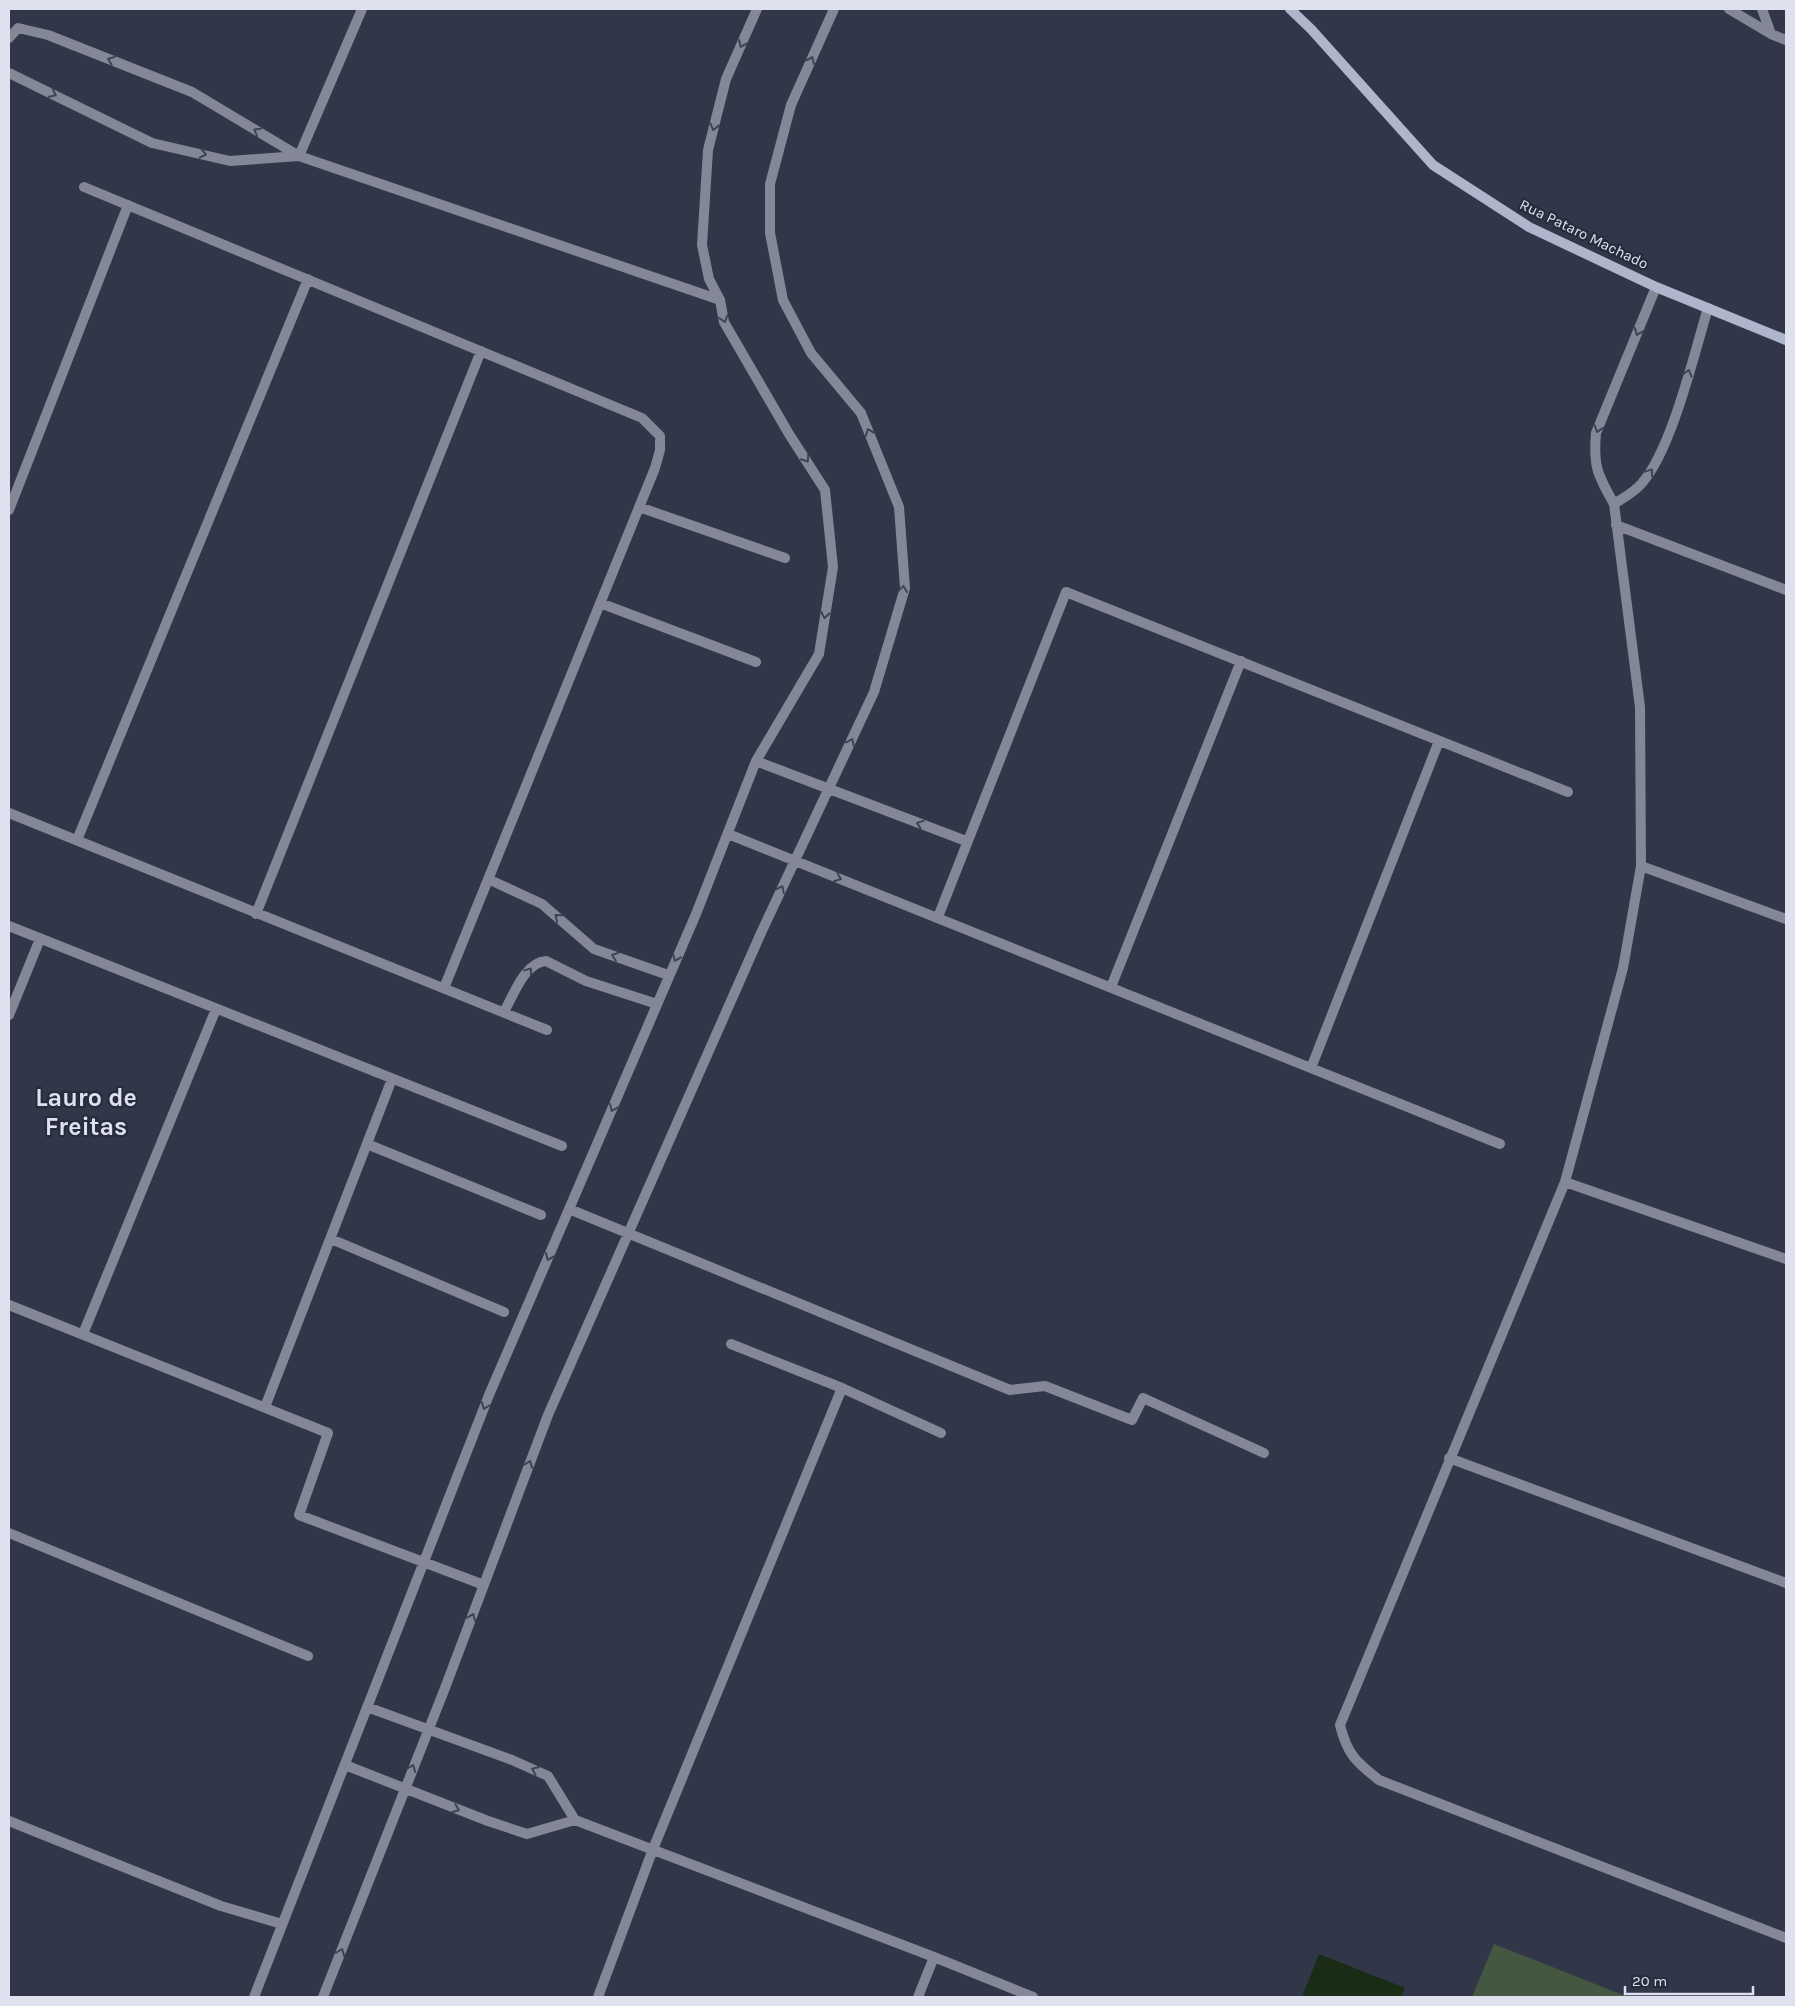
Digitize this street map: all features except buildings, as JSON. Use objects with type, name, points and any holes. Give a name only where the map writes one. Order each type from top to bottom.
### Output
[{"type":"street","name":"Rua Pataro Machado","points":[[1281,9],[1311,29]]},
{"type":"street","name":"Rua Pataro Machado","points":[[1290,9],[1311,29],[1433,165],[1529,227],[1656,287],[1786,340]]},
{"type":"lane","points":[[299,156],[362,9]]},
{"type":"lane","points":[[254,1997],[489,1395],[668,975],[696,914],[756,762],[819,654],[833,567],[825,490],[789,434],[724,322],[720,300],[709,279],[702,245],[708,150],[726,79],[757,9]]},
{"type":"lane","points":[[323,1997],[484,1585],[548,1415],[627,1234],[795,861],[874,692],[905,588],[899,507],[861,413],[811,353],[783,300],[770,233],[770,184],[791,105],[834,9]]},
{"type":"lane","points":[[1729,9],[1771,34],[1786,40]]},
{"type":"lane","points":[[1762,9],[1771,34]]},
{"type":"lane","points":[[9,38],[18,28],[48,35],[192,92],[299,156],[720,300]]},
{"type":"lane","points":[[9,73],[152,143],[230,160],[299,156]]},
{"type":"lane","points":[[84,187],[642,418],[660,436],[660,450],[655,468],[640,507],[444,988]]},
{"type":"lane","points":[[9,510],[128,205]]},
{"type":"lane","points":[[78,840],[308,279]]},
{"type":"lane","points":[[1656,287],[1596,433],[1593,459],[1598,476],[1614,504],[1640,707],[1641,866],[1623,968],[1565,1182],[1449,1458],[1340,1725],[1345,1745],[1356,1762],[1379,1780],[1786,1938]]},
{"type":"lane","points":[[1614,504],[1641,484],[1654,466],[1674,420],[1708,308]]},
{"type":"lane","points":[[256,914],[481,351]]},
{"type":"lane","points":[[640,507],[785,558]]},
{"type":"lane","points":[[1616,526],[1786,590]]},
{"type":"lane","points":[[938,917],[966,841],[1066,592],[1568,792]]},
{"type":"lane","points":[[600,603],[756,662]]},
{"type":"lane","points":[[1111,987],[1240,662]]},
{"type":"lane","points":[[1311,1068],[1439,741]]},
{"type":"lane","points":[[756,762],[966,841]]},
{"type":"lane","points":[[9,813],[548,1030]]},
{"type":"lane","points":[[728,834],[1500,1144]]},
{"type":"lane","points":[[1641,866],[1786,919]]},
{"type":"lane","points":[[488,879],[542,904],[594,949],[668,975]]},
{"type":"lane","points":[[9,926],[562,1146]]},
{"type":"lane","points":[[9,1016],[40,939]]},
{"type":"lane","points":[[504,1012],[531,966],[546,961],[586,981],[657,1004]]},
{"type":"lane","points":[[83,1334],[216,1009]]},
{"type":"lane","points":[[265,1407],[392,1079]]},
{"type":"lane","points":[[367,1144],[541,1214]]},
{"type":"lane","points":[[1565,1182],[1786,1259]]},
{"type":"lane","points":[[569,1209],[1010,1390],[1045,1386],[1132,1420],[1142,1398],[1264,1453]]},
{"type":"lane","points":[[331,1239],[504,1312]]},
{"type":"lane","points":[[9,1305],[328,1433],[299,1514],[484,1585]]},
{"type":"lane","points":[[731,1344],[842,1388],[941,1432]]},
{"type":"lane","points":[[598,1997],[653,1849],[842,1388]]},
{"type":"lane","points":[[1449,1458],[1786,1583]]},
{"type":"lane","points":[[9,1534],[308,1656]]},
{"type":"lane","points":[[367,1707],[548,1776],[575,1820]]},
{"type":"lane","points":[[345,1766],[488,1822],[527,1834],[575,1820],[934,1957],[1032,1997]]},
{"type":"lane","points":[[9,1821],[221,1906],[282,1924]]},
{"type":"lane","points":[[918,1997],[934,1957]]},
{"type":"shaded area","points":[[1494,1944],[1628,1997],[1472,1997]]},
{"type":"shaded area","points":[[1319,1954],[1405,1988],[1401,1997],[1302,1997]]},
{"type":"district","name":"Lauro de Freitas","points":[[86,1112]]}]
